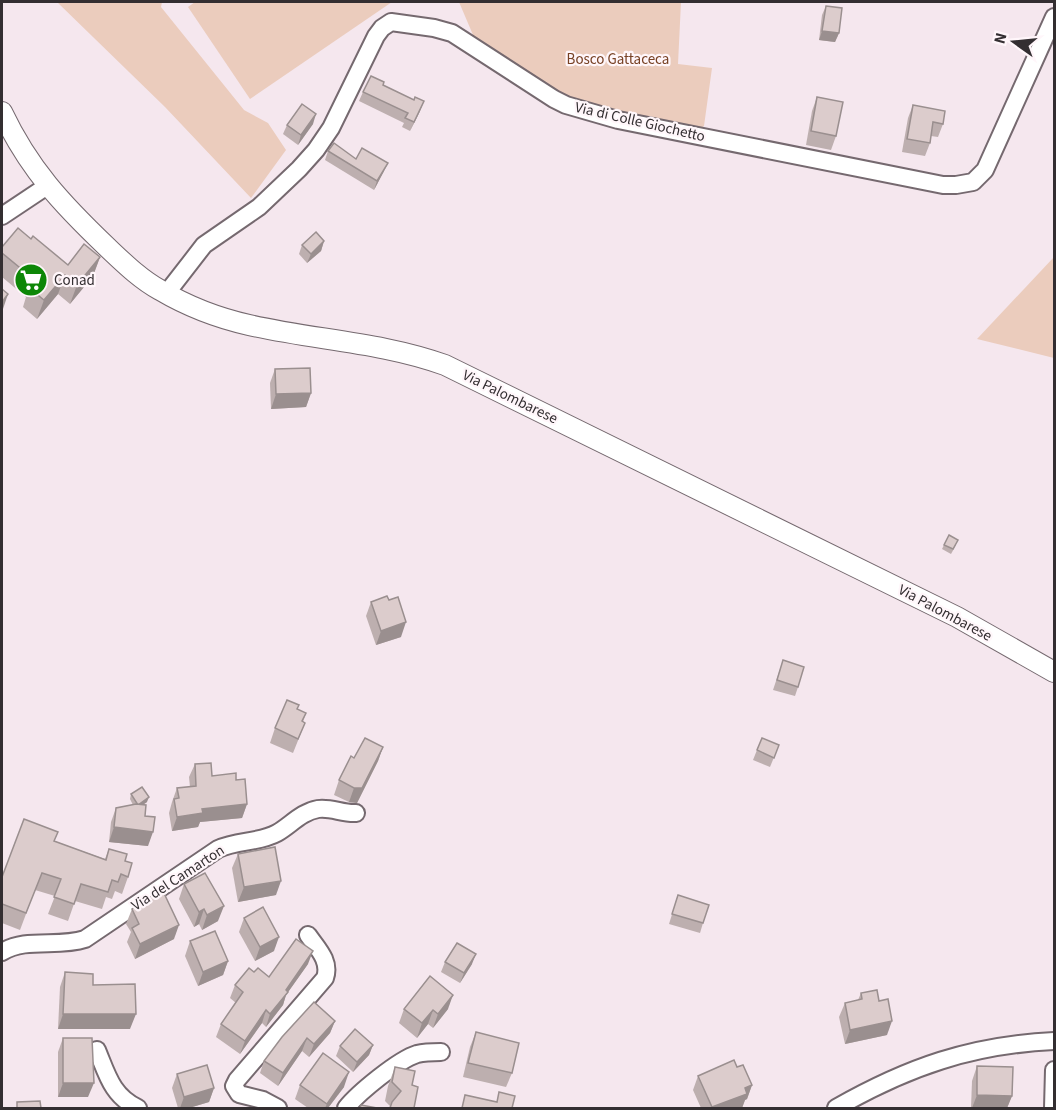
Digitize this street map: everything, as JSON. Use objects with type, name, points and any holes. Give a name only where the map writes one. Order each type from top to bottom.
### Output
[{"type":"main road","name":"Via Palombarese","points":[[2,112],[20,147],[47,186],[132,270],[166,294],[199,309],[238,322],[388,349],[445,365],[957,617],[1054,672]]},
{"type":"street","name":"Via di Colle Giochetto","points":[[166,294],[204,245],[259,207],[310,158],[331,128],[376,36],[382,28],[392,22],[424,26],[452,33],[554,99],[607,117],[858,169],[937,184],[956,185],[973,182],[984,170],[1054,17]]},
{"type":"street","points":[[2,216],[47,186]]},
{"type":"street","name":"Via del Camarton","points":[[2,952],[19,945],[68,943],[85,939],[218,849],[235,843],[269,837],[309,812],[326,808],[344,813],[356,813]]},
{"type":"street","points":[[278,1108],[263,1100],[239,1094],[234,1086],[325,978],[327,963],[308,935]]},
{"type":"street","points":[[836,1108],[900,1074],[948,1058],[1007,1045],[1054,1041]]},
{"type":"street","points":[[97,1050],[115,1091],[122,1099],[138,1108]]},
{"type":"street","points":[[346,1108],[363,1090],[407,1059],[418,1054],[441,1052]]},
{"type":"street","points":[[1053,1108],[1054,1070]]},
{"type":"green space","points":[[57,2],[162,2],[161,7],[244,110],[268,123],[286,150],[251,198],[165,107]]},
{"type":"green space","points":[[195,2],[392,2],[250,99],[188,7]]},
{"type":"green space","name":"Bosco Gattaceca","points":[[459,2],[681,2],[678,64],[712,68],[704,126],[693,135],[559,105],[479,49]]},
{"type":"green space","points":[[1054,257],[1054,358],[977,339]]},
{"type":"building","points":[[826,6],[842,8],[839,33],[822,31]]},
{"type":"building","points":[[371,76],[384,82],[383,85],[414,100],[415,97],[424,101],[414,122],[405,118],[408,113],[363,92]]},
{"type":"building","points":[[817,97],[843,102],[836,136],[811,131]]},
{"type":"building","points":[[302,104],[316,114],[301,135],[287,125]]},
{"type":"building","points":[[913,105],[945,111],[943,124],[933,122],[930,143],[907,139]]},
{"type":"building","points":[[334,143],[356,159],[362,148],[388,163],[377,181],[328,151]]},
{"type":"building","points":[[18,228],[31,239],[33,236],[68,265],[84,244],[100,257],[77,285],[65,275],[44,300],[29,288],[36,281],[2,253],[2,247]]},
{"type":"building","points":[[316,232],[324,241],[311,254],[302,245]]},
{"type":"building","points":[[2,289],[8,294],[2,302]]},
{"type":"building","points":[[310,368],[311,393],[276,394],[275,369]]},
{"type":"building","points":[[949,535],[958,540],[953,549],[944,545]]},
{"type":"building","points":[[387,596],[389,600],[398,597],[406,622],[381,631],[371,602]]},
{"type":"building","points":[[783,660],[804,667],[798,687],[777,680]]},
{"type":"building","points":[[287,700],[299,705],[297,709],[306,713],[302,721],[305,723],[298,739],[275,728]]},
{"type":"building","points":[[365,738],[383,747],[362,788],[354,788],[339,780],[351,756],[354,758]]},
{"type":"building","points":[[762,738],[779,745],[774,758],[757,750]]},
{"type":"building","points":[[211,763],[212,776],[236,773],[236,780],[245,779],[247,804],[202,809],[203,813],[177,817],[174,799],[179,798],[177,788],[196,786],[195,764]]},
{"type":"building","points":[[142,787],[149,797],[138,805],[131,794]]},
{"type":"building","points":[[136,804],[146,805],[145,816],[155,817],[153,832],[114,827],[116,808]]},
{"type":"building","points":[[24,819],[58,832],[54,841],[106,860],[109,849],[127,854],[125,861],[132,863],[128,877],[121,874],[118,882],[112,880],[108,892],[81,884],[74,904],[54,897],[61,879],[42,873],[26,913],[2,904],[2,877]]},
{"type":"building","points":[[275,847],[281,881],[244,887],[238,854]]},
{"type":"building","points":[[205,873],[224,906],[207,915],[204,909],[199,912],[184,884]]},
{"type":"building","points":[[162,889],[179,925],[140,944],[132,928],[139,924],[132,909]]},
{"type":"building","points":[[678,895],[709,905],[703,923],[672,914]]},
{"type":"building","points":[[263,907],[279,937],[260,947],[244,918]]},
{"type":"building","points":[[215,931],[228,961],[203,972],[190,941]]},
{"type":"building","points":[[296,939],[313,951],[286,990],[288,992],[270,1014],[266,1010],[245,1041],[221,1024],[243,992],[235,985],[249,968],[254,972],[258,968],[269,977]]},
{"type":"building","points":[[457,943],[476,954],[464,973],[445,962]]},
{"type":"building","points":[[65,972],[93,974],[93,985],[135,984],[136,1014],[63,1014]]},
{"type":"building","points":[[430,976],[453,995],[438,1014],[433,1010],[422,1023],[404,1009]]},
{"type":"building","points":[[877,990],[879,1001],[888,999],[892,1021],[850,1030],[845,1003],[862,999],[861,993]]},
{"type":"building","points":[[314,1002],[335,1021],[314,1044],[307,1038],[283,1073],[264,1061]]},
{"type":"building","points":[[355,1029],[373,1045],[357,1062],[340,1046]]},
{"type":"building","points":[[476,1032],[519,1043],[512,1073],[468,1063]]},
{"type":"building","points":[[63,1038],[92,1038],[94,1083],[63,1083]]},
{"type":"building","points":[[323,1053],[349,1072],[327,1104],[300,1085]]},
{"type":"building","points":[[734,1060],[737,1067],[743,1065],[752,1085],[745,1088],[747,1094],[712,1107],[698,1076]]},
{"type":"building","points":[[207,1065],[214,1088],[184,1097],[177,1074]]},
{"type":"building","points":[[977,1066],[1013,1067],[1012,1096],[977,1095]]},
{"type":"building","points":[[395,1067],[415,1071],[412,1085],[418,1087],[414,1108],[390,1108],[401,1091],[392,1082]]},
{"type":"building","points":[[499,1092],[515,1096],[512,1108],[462,1108],[465,1095],[497,1102]]},
{"type":"building","points":[[40,1101],[41,1108],[17,1108],[17,1102]]},
{"type":"building","points":[[361,1105],[377,1108],[360,1108]]},
{"type":"place","name":"Conad","points":[[31,280]]}]
